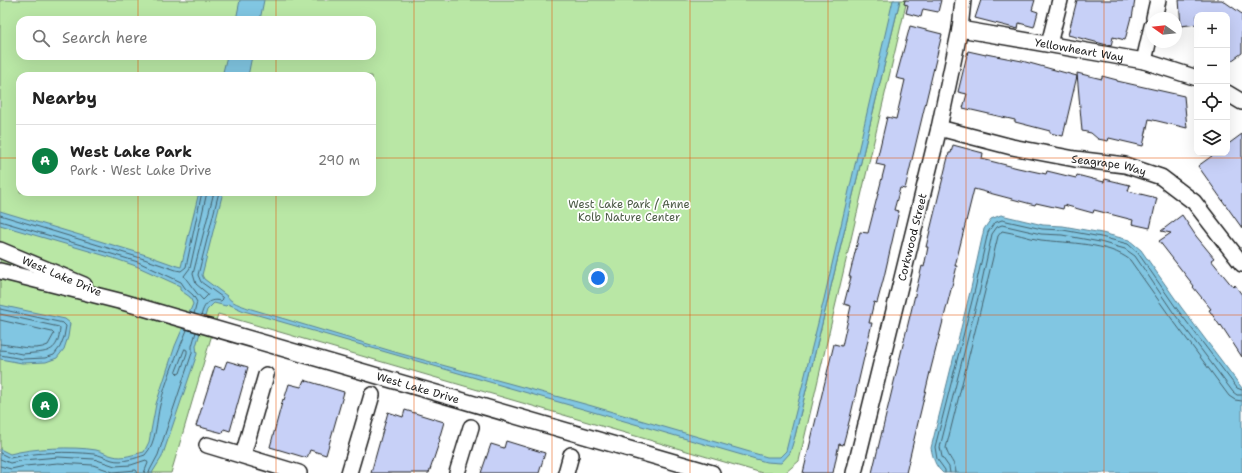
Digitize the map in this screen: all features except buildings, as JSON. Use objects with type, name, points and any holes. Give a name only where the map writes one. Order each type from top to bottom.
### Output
[{"type":"street","name":"Corkwood Street","points":[[854,473],[939,128],[960,29],[963,0]]},
{"type":"street","points":[[1049,44],[1060,0]]},
{"type":"street","points":[[1155,12],[1158,0]]},
{"type":"street","name":"Yellowheart Way","points":[[960,29],[1144,61],[1194,77]]},
{"type":"street","points":[[1144,61],[1147,48]]},
{"type":"street","points":[[1230,95],[1242,102]]},
{"type":"street","name":"Seagrape Way","points":[[939,128],[1012,148],[1125,165],[1161,177],[1194,202],[1242,264]]},
{"type":"street","name":"West Lake Drive","points":[[0,250],[123,302]]},
{"type":"street","name":"West Lake Drive","points":[[0,271],[123,302],[214,330],[712,473]]},
{"type":"street","points":[[243,455],[266,375]]},
{"type":"street","points":[[349,473],[372,395]]},
{"type":"street","points":[[457,473],[471,427]]},
{"type":"street","points":[[207,445],[299,473]]},
{"type":"street","points":[[566,473],[571,455]]},
{"type":"green space","name":"West Lake Park / Anne Kolb Nature Center","points":[[0,0],[895,0],[788,454],[795,436],[900,0],[907,0],[799,461],[785,473],[762,473],[218,314],[171,473],[0,473]]},
{"type":"water","points":[[240,0],[264,0],[261,16],[237,16]]},
{"type":"water","points":[[893,0],[900,0],[795,436],[790,453],[781,463],[766,462],[244,311],[228,304],[226,306],[214,303],[207,310],[196,346],[197,354],[162,457],[152,473],[0,473],[0,449],[10,454],[41,449],[87,449],[117,457],[144,452],[149,442],[156,404],[175,346],[193,304],[190,297],[180,290],[180,286],[136,266],[0,225],[0,211],[181,267],[198,196],[222,196],[202,275],[204,279],[236,304],[398,353],[592,406],[767,457],[780,457],[786,451],[824,299]]},
{"type":"water","points":[[226,60],[251,60],[249,72],[223,72]]},
{"type":"water","points":[[1001,215],[1043,225],[1063,226],[1102,233],[1129,240],[1141,250],[1181,307],[1242,388],[1242,473],[943,473],[938,468],[931,448],[971,288],[984,229],[991,219]]},
{"type":"water","points":[[0,305],[65,319],[70,323],[64,349],[57,358],[46,362],[22,363],[0,359]]},
{"type":"place","name":"West Lake Park","points":[[45,405]]}]
